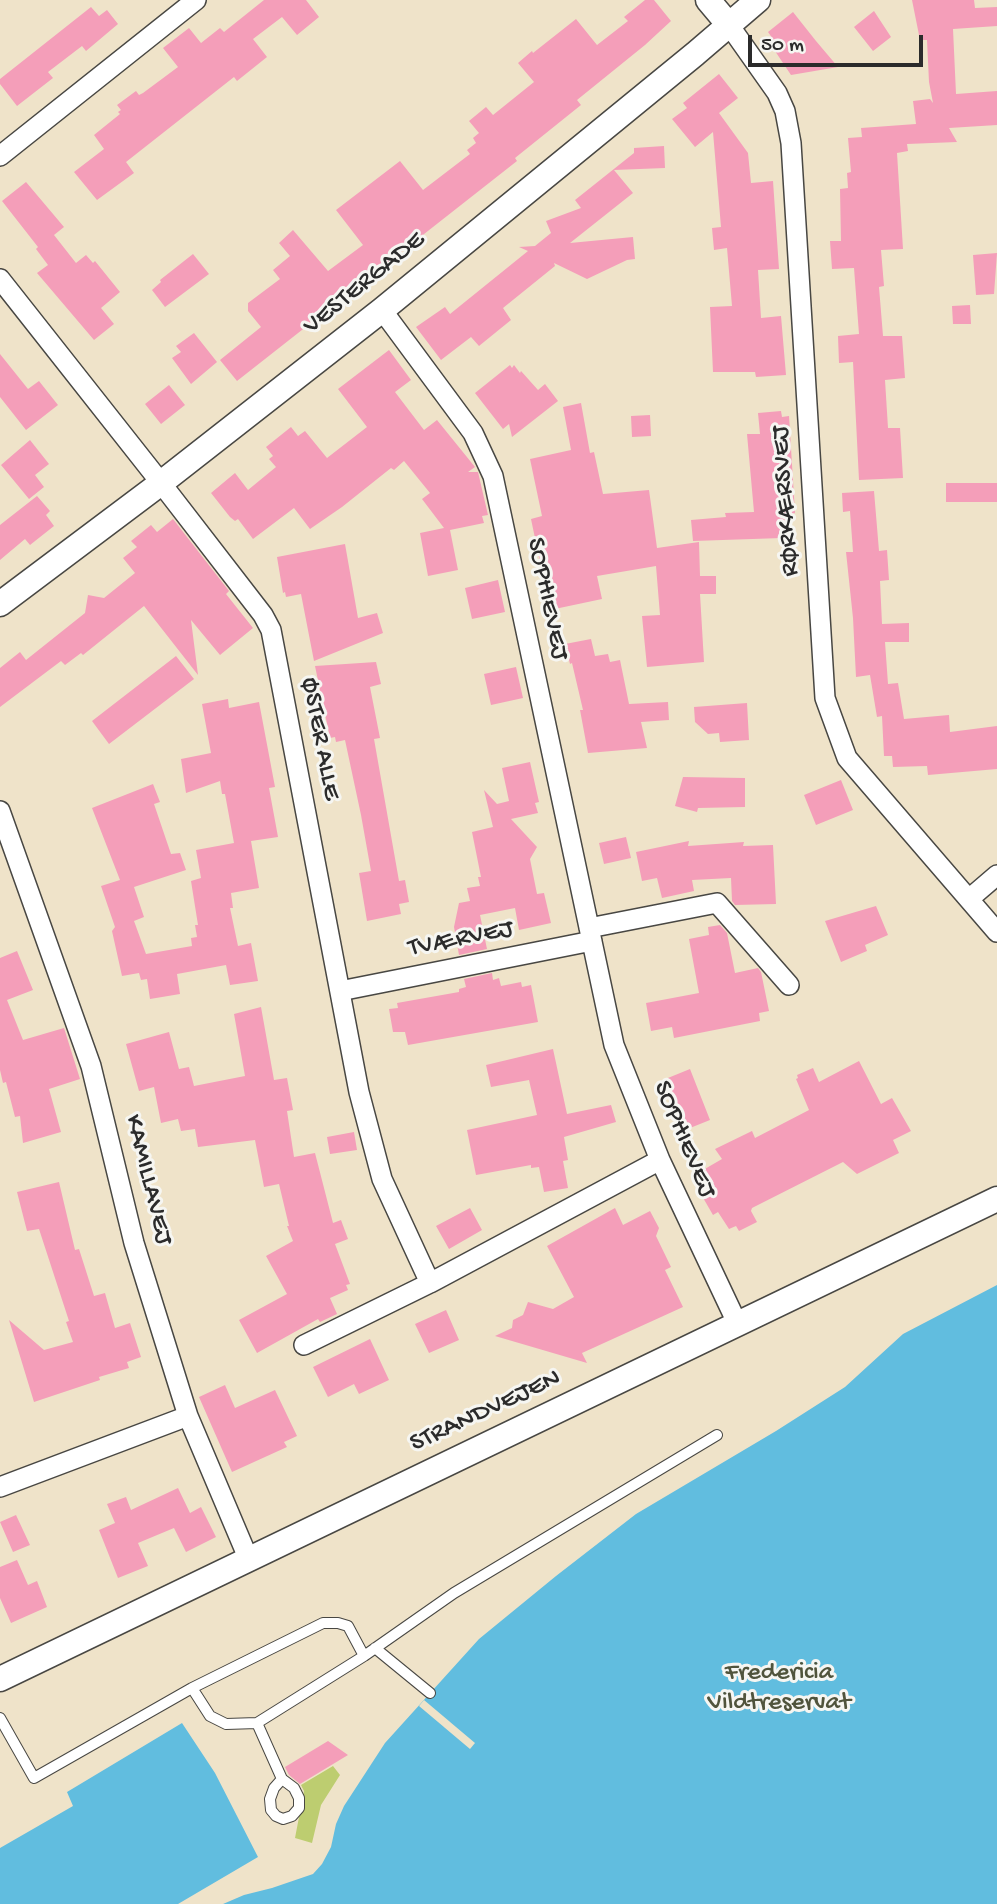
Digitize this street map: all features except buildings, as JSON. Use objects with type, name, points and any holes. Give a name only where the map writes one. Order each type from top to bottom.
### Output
[{"type":"street","points":[[0,156],[195,0]]},
{"type":"street","points":[[708,0],[729,25]]},
{"type":"street","name":"VESTERGADE","points":[[0,604],[383,310],[758,0]]},
{"type":"street","name":"RØRKÆRSVEJ","points":[[729,25],[777,93],[785,111],[791,143],[825,698],[847,758],[997,932]]},
{"type":"street","name":"ØSTER ALLE","points":[[0,279],[264,615],[271,630],[359,1092],[382,1179],[430,1283]]},
{"type":"street","name":"SOPHIEVEJ","points":[[383,310],[473,433],[493,476],[614,1045],[660,1160],[738,1325]]},
{"type":"street","name":"KAMILLAVEJ","points":[[0,811],[91,1066],[134,1243],[188,1416],[249,1560]]},
{"type":"street","points":[[969,899],[997,875]]},
{"type":"street","points":[[590,935],[717,903],[789,985]]},
{"type":"street","name":"TVÆRVEJ","points":[[340,990],[590,935]]},
{"type":"street","points":[[304,1345],[430,1283],[660,1160]]},
{"type":"street","name":"STRANDVEJEN","points":[[0,1678],[997,1199]]},
{"type":"street","points":[[0,1487],[188,1416]]},
{"type":"lane","points":[[192,1688],[210,1716],[226,1724],[257,1723],[363,1656],[454,1593],[718,1435]]},
{"type":"lane","points":[[0,1718],[34,1778],[192,1688],[323,1623],[348,1626],[363,1656]]},
{"type":"lane","points":[[375,1647],[430,1693]]},
{"type":"lane","points":[[257,1723],[265,1752],[282,1780]]},
{"type":"green space","points":[[333,1766],[340,1775],[321,1805],[312,1843],[295,1838],[304,1791],[301,1785]]},
{"type":"water","name":"Fredericia Vildtreservat","points":[[997,1285],[997,1904],[223,1904],[313,1874],[331,1847],[336,1824],[344,1806],[385,1743],[479,1639],[556,1576],[636,1514],[845,1387],[903,1334]]},
{"type":"water","points":[[182,1723],[215,1773],[258,1857],[178,1904],[0,1904],[0,1848],[73,1806],[67,1792]]},
{"type":"pier","points":[[424,1700],[475,1743],[470,1749],[419,1706]]}]
